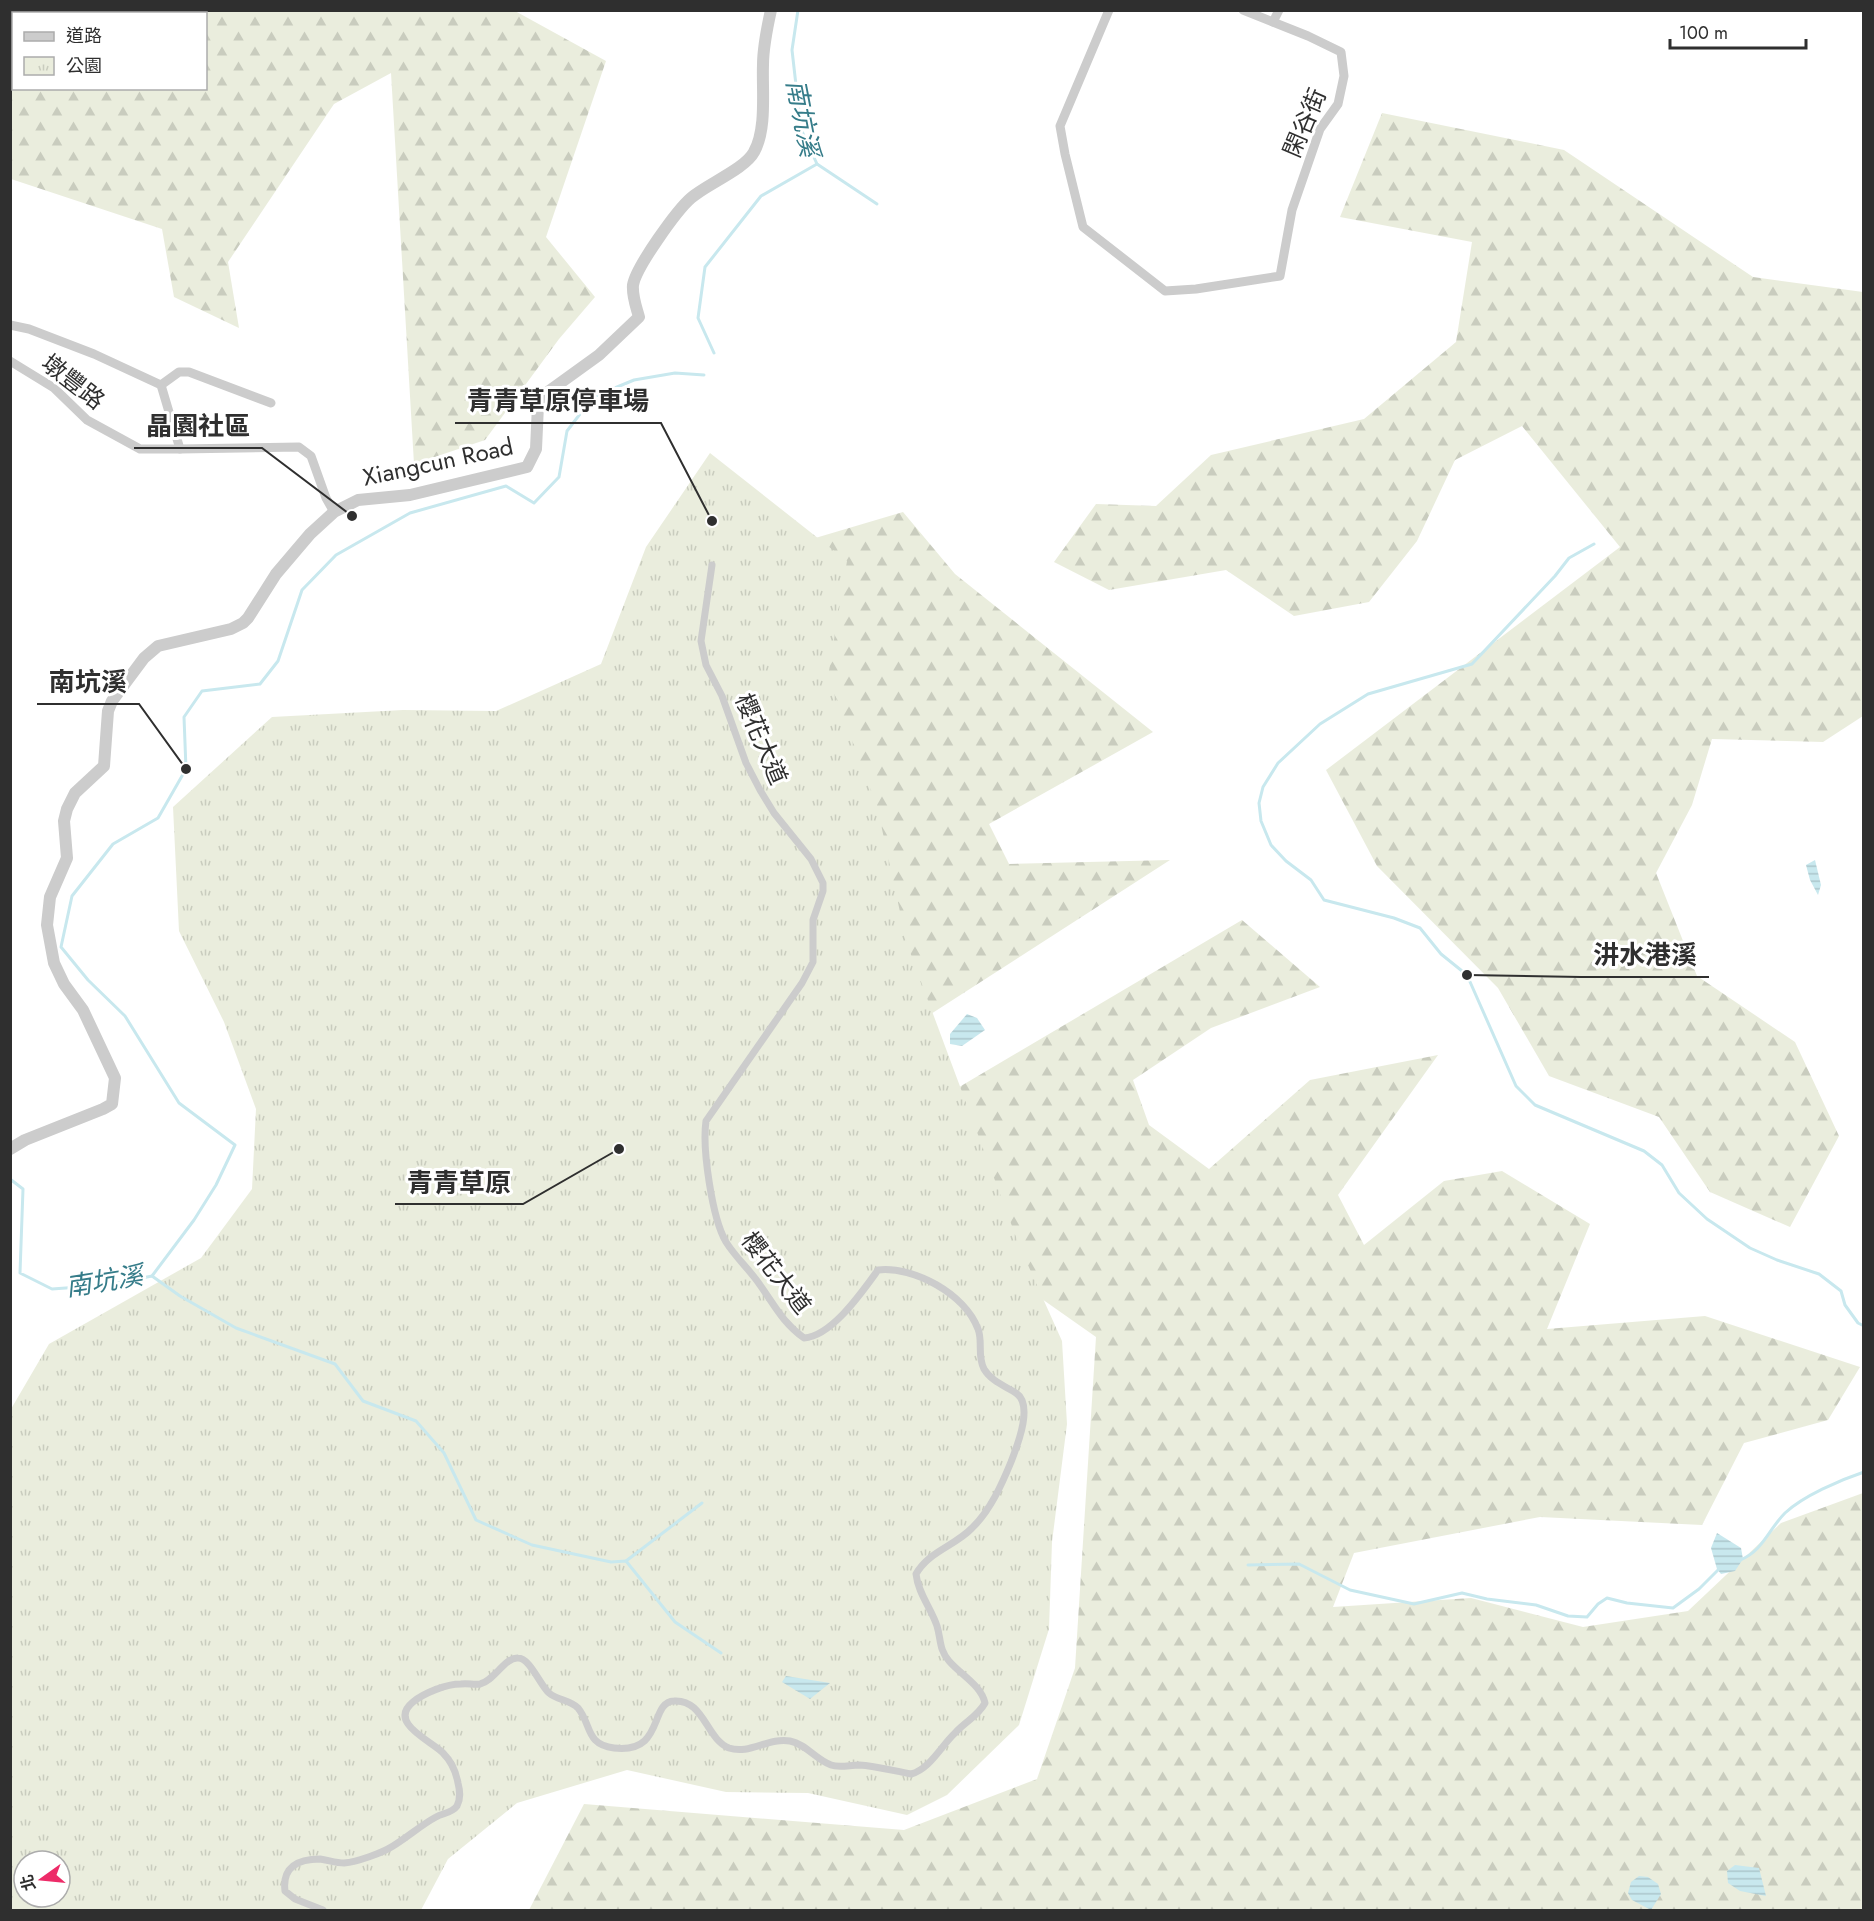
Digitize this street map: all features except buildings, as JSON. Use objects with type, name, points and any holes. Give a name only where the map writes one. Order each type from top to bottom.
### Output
[{"type":"street","name":"Xiangcun Road","points":[[10,1149],[25,1140],[103,1109],[112,1104],[114,1097],[115,1078],[83,1010],[64,984],[54,963],[47,925],[50,897],[67,858],[64,821],[67,809],[75,793],[104,766],[106,718],[112,701],[144,658],[158,646],[231,629],[243,623],[276,574],[310,534],[334,512],[358,500],[410,495],[527,466],[536,449],[538,405],[545,394],[599,355],[639,317],[633,294],[633,283],[638,270],[664,232],[691,198],[753,154],[762,121],[763,62],[771,10]]},
{"type":"street","name":"閑谷街","points":[[1109,10],[1060,126],[1065,154],[1083,227],[1165,291],[1196,289],[1280,276],[1292,210],[1320,129],[1338,104],[1344,76],[1341,52],[1243,10]]},
{"type":"street","points":[[1273,22],[1279,10]]},
{"type":"street","name":"墩豐路","points":[[10,325],[29,329],[94,354],[161,385]]},
{"type":"street","name":"墩豐路","points":[[10,361],[54,388],[87,420],[140,449],[299,447],[311,456],[326,498],[334,512]]},
{"type":"street","points":[[180,449],[161,385],[179,372],[189,372],[271,403]]},
{"type":"street","name":"櫻花大道","points":[[322,1911],[285,1892],[284,1880],[292,1866],[303,1861],[321,1859],[343,1863],[355,1861],[391,1847],[438,1816],[453,1810],[458,1804],[460,1793],[456,1773],[444,1754],[409,1729],[406,1712],[411,1703],[451,1685],[476,1685],[487,1682],[511,1659],[525,1660],[549,1693],[577,1707],[591,1737],[601,1745],[614,1748],[632,1747],[644,1742],[653,1731],[664,1705],[673,1700],[693,1706],[720,1744],[733,1749],[747,1748],[769,1741],[789,1741],[799,1744],[832,1765],[859,1765],[910,1774],[916,1773],[925,1766],[955,1733],[981,1711],[986,1703],[980,1690],[943,1653],[938,1627],[917,1583],[916,1574],[930,1556],[972,1529],[987,1511],[1010,1462],[1024,1419],[1024,1406],[1019,1395],[989,1375],[983,1368],[980,1358],[979,1332],[975,1321],[964,1305],[939,1287],[912,1273],[890,1269],[878,1270],[842,1314],[820,1334],[804,1338],[786,1323],[751,1272],[736,1256],[719,1228],[704,1145],[706,1121],[802,983],[813,962],[813,920],[823,891],[823,883],[811,860],[774,813],[760,790],[746,763],[722,696],[706,665],[701,641],[712,565]]},
{"type":"green space","points":[[11,10],[515,11],[606,61],[546,237],[595,297],[559,339],[485,440],[414,464],[391,73],[334,104],[228,262],[239,328],[174,297],[162,229],[11,179]]},
{"type":"green space","points":[[1382,113],[1564,150],[1753,277],[1863,292],[1863,716],[1823,742],[1712,739],[1692,805],[1656,873],[1697,976],[1795,1042],[1839,1136],[1790,1227],[1710,1192],[1659,1117],[1549,1076],[1498,988],[1377,866],[1326,770],[1620,547],[1522,426],[1455,460],[1417,541],[1369,602],[1294,616],[1226,570],[1109,590],[1054,562],[1096,504],[1156,506],[1211,455],[1364,419],[1456,342],[1472,242],[1340,217]]},
{"type":"green space","points":[[710,453],[847,561],[828,677],[877,806],[907,944],[1019,1245],[1062,1341],[1067,1424],[1052,1542],[1049,1629],[1019,1725],[947,1795],[907,1815],[808,1793],[726,1792],[627,1770],[517,1803],[448,1859],[421,1910],[11,1910],[11,1409],[49,1344],[201,1258],[252,1189],[256,1109],[224,1022],[179,931],[173,807],[272,717],[403,710],[496,711],[601,664],[646,547]]},
{"type":"green space","points":[[903,512],[955,574],[1153,732],[989,824],[1009,864],[1170,860],[861,1059],[895,1125],[1242,920],[1320,987],[1211,1028],[1133,1080],[1149,1125],[1209,1169],[1310,1080],[1438,1055],[1338,1195],[1364,1245],[1444,1181],[1502,1171],[1590,1224],[1547,1329],[1705,1316],[1860,1367],[1828,1420],[1744,1443],[1702,1525],[1540,1517],[1354,1553],[1333,1607],[1471,1598],[1583,1627],[1688,1611],[1781,1523],[1863,1493],[1863,1910],[529,1910],[584,1804],[904,1830],[1037,1779],[1075,1668],[1096,1337],[937,1225],[794,1284],[741,1146],[851,977],[832,756],[805,685],[785,547]]},
{"type":"water","points":[[1815,860],[1821,885],[1818,895],[1810,880],[1806,865]]},
{"type":"water","points":[[967,1014],[977,1018],[985,1030],[962,1046],[950,1044],[950,1034]]},
{"type":"water","points":[[1717,1533],[1741,1548],[1743,1559],[1735,1571],[1721,1574],[1717,1569],[1711,1548]]},
{"type":"water","points":[[786,1676],[830,1683],[810,1699],[782,1682]]},
{"type":"water","points":[[1735,1865],[1759,1868],[1766,1896],[1740,1891],[1728,1883],[1727,1871]]},
{"type":"water","points":[[1639,1876],[1648,1877],[1658,1884],[1661,1894],[1651,1910],[1632,1900],[1628,1893],[1631,1882]]},
{"type":"waterway","name":"南坑溪","points":[[714,353],[698,318],[705,267],[761,196],[817,164],[801,129],[792,50],[798,10]]},
{"type":"waterway","points":[[817,164],[877,204]]},
{"type":"waterway","name":"南坑溪","points":[[10,1179],[23,1189],[20,1273],[52,1289],[107,1285],[152,1276],[194,1220],[216,1185],[235,1145],[179,1103],[125,1016],[88,980],[61,947],[72,896],[113,844],[158,818],[186,769],[184,717],[202,691],[260,684],[278,661],[302,590],[336,555],[410,513],[506,486],[534,503],[559,477],[567,431],[593,397],[634,380],[675,373],[704,375]]},
{"type":"waterway","points":[[1594,544],[1569,558],[1555,576],[1472,664],[1368,694],[1320,724],[1278,763],[1263,787],[1259,803],[1261,821],[1271,845],[1286,861],[1311,880],[1324,900],[1394,918],[1420,928],[1441,954],[1467,975],[1516,1086],[1535,1105],[1644,1151],[1662,1165],[1679,1193],[1707,1219],[1750,1248],[1819,1274],[1841,1291],[1845,1305],[1858,1323],[1864,1326]]},
{"type":"waterway","points":[[152,1276],[180,1296],[236,1328],[335,1364],[363,1401],[416,1421],[444,1453],[476,1520],[532,1545],[611,1562],[626,1561],[675,1622],[721,1653]]},
{"type":"waterway","points":[[1740,1560],[1760,1546],[1779,1520],[1793,1507],[1822,1489],[1864,1472]]},
{"type":"waterway","points":[[626,1561],[702,1503]]},
{"type":"waterway","points":[[1248,1565],[1299,1564],[1350,1590],[1414,1604],[1462,1593],[1487,1599],[1536,1605],[1568,1616],[1587,1617],[1598,1604],[1607,1598],[1627,1603],[1673,1608],[1699,1589],[1720,1568]]},
{"type":"place","name":"晶園社區","points":[[352,516]]},
{"type":"place","name":"青青草原停車場","points":[[712,521]]},
{"type":"place","name":"南坑溪","points":[[186,769]]},
{"type":"place","name":"汫水港溪","points":[[1467,975]]},
{"type":"place","name":"青青草原","points":[[619,1149]]}]
